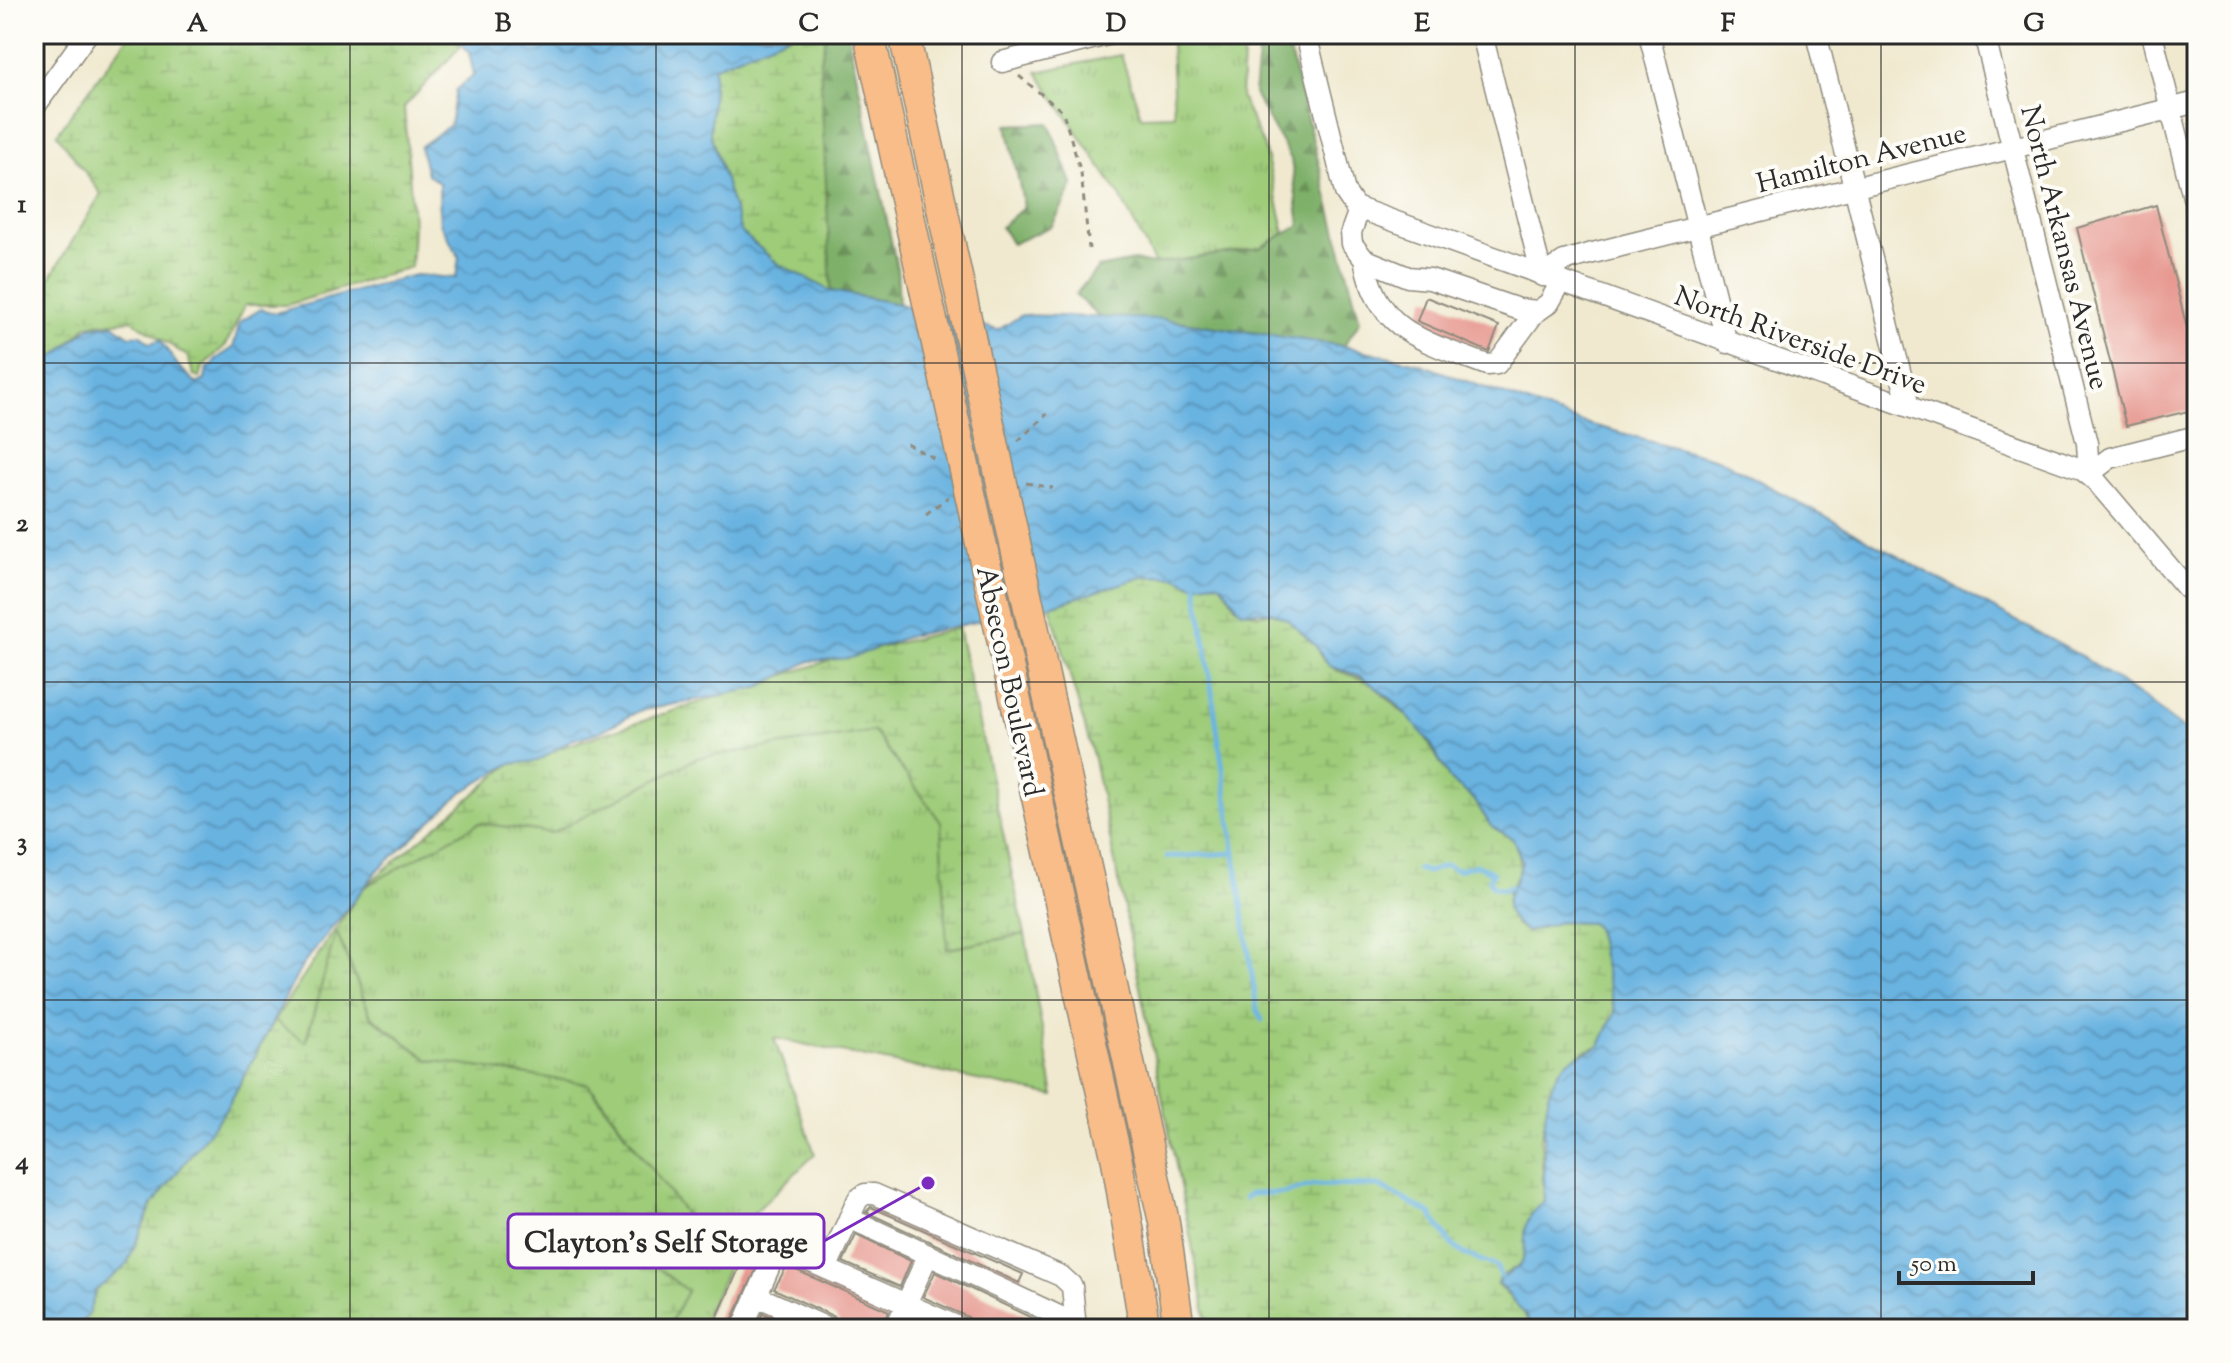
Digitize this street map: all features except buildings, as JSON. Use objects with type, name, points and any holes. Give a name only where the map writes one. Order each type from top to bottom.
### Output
[{"type":"highway","name":"Absecon Boulevard","points":[[869,34],[1126,1208],[1145,1329]]},
{"type":"highway","name":"Absecon Boulevard","points":[[904,34],[1164,1222],[1179,1329]]},
{"type":"highway","points":[[1126,1208],[1126,1329]]},
{"type":"street","points":[[34,108],[87,34]]},
{"type":"street","points":[[1002,62],[1111,34]]},
{"type":"street","points":[[1306,34],[1345,192],[1350,204],[1359,210],[1351,232],[1352,244],[1364,259],[1408,277],[1430,279],[1518,309],[1536,311]]},
{"type":"street","points":[[1364,259],[1368,285],[1385,313],[1407,334],[1487,365],[1497,364],[1536,311],[1549,303],[1551,279],[1482,34]]},
{"type":"street","points":[[1649,34],[1727,343]]},
{"type":"street","points":[[1816,34],[1909,407]]},
{"type":"street","name":"North Arkansas Avenue","points":[[1984,34],[2087,443],[2089,474]]},
{"type":"street","points":[[2152,34],[2197,213]]},
{"type":"street","name":"Hamilton Avenue","points":[[1551,279],[1575,258],[2197,102]]},
{"type":"street","name":"North Riverside Drive","points":[[1359,210],[2089,474],[2197,600]]},
{"type":"street","points":[[2089,474],[2097,464],[2110,458],[2197,436]]},
{"type":"street","points":[[826,1269],[858,1199],[865,1194],[874,1194],[1061,1276],[1072,1286],[1076,1327]]},
{"type":"street","points":[[849,1218],[1076,1327]]},
{"type":"street","points":[[742,1329],[777,1254],[786,1251],[963,1329]]},
{"type":"street","points":[[895,1329],[928,1255]]},
{"type":"street","points":[[757,1296],[830,1329]]},
{"type":"path","points":[[1002,62],[1063,112],[1081,173],[1089,249]]},
{"type":"green space","points":[[130,34],[450,34],[461,46],[404,107],[413,222],[411,267],[287,305],[245,305],[226,345],[203,366],[200,378],[194,375],[187,356],[132,320],[88,325],[35,377],[42,291],[101,194],[57,134]]},
{"type":"green space","points":[[792,34],[826,34],[820,63],[831,291],[778,264],[741,232],[710,133],[714,67]]},
{"type":"green space","points":[[826,34],[848,34],[897,269],[899,304],[831,291],[820,63]]},
{"type":"green space","points":[[1203,34],[1244,34],[1241,97],[1264,147],[1285,233],[1260,248],[1155,264],[1120,196],[1037,72],[1121,55],[1141,116],[1174,115],[1171,43]]},
{"type":"green space","points":[[1260,34],[1285,34],[1360,321],[1344,346],[1161,319],[1100,318],[1075,295],[1098,268],[1133,261],[1155,264],[1260,248],[1300,225],[1291,159],[1254,94]]},
{"type":"green space","points":[[1049,123],[1073,186],[1052,226],[1012,244],[1001,227],[1024,207],[1007,125]]},
{"type":"green space","points":[[1145,576],[1177,577],[1194,585],[1221,584],[1236,607],[1259,615],[1271,612],[1287,619],[1336,670],[1370,682],[1421,729],[1444,770],[1473,798],[1491,826],[1513,839],[1519,851],[1520,870],[1508,893],[1515,924],[1527,932],[1560,922],[1593,923],[1596,928],[1615,1012],[1600,1046],[1584,1051],[1552,1090],[1541,1139],[1544,1202],[1526,1226],[1521,1264],[1500,1277],[1498,1285],[1522,1310],[1532,1329],[1209,1329],[1094,759],[1050,606]]},
{"type":"green space","points":[[958,628],[1025,934],[947,949],[941,822],[874,731],[697,758],[552,833],[479,823],[363,888],[510,764],[834,659]]},
{"type":"green space","points":[[874,731],[941,822],[948,949],[1025,934],[1054,1096],[774,1038],[815,1154],[755,1212],[699,1329],[667,1329],[686,1291],[624,1242],[688,1218],[594,1090],[429,1060],[371,1016],[337,933],[305,1043],[274,1021],[363,888],[479,823],[552,833],[697,758]]},
{"type":"green space","points":[[336,931],[371,1017],[429,1060],[588,1084],[689,1219],[625,1242],[687,1291],[667,1329],[75,1329],[85,1320],[96,1290],[126,1266],[152,1205],[227,1108],[274,1021],[306,1042]]},
{"type":"water","points":[[455,34],[792,34],[714,67],[710,133],[741,232],[778,264],[831,291],[899,304],[998,330],[1022,315],[1161,319],[1344,346],[1417,363],[1574,420],[1721,460],[2081,656],[2149,702],[2197,741],[2197,1329],[1532,1329],[1526,1316],[1498,1282],[1521,1264],[1526,1226],[1544,1201],[1544,1128],[1550,1090],[1567,1062],[1600,1046],[1615,1012],[1596,928],[1593,923],[1560,922],[1527,932],[1516,923],[1507,906],[1522,861],[1513,839],[1491,826],[1473,798],[1450,780],[1430,742],[1394,701],[1360,676],[1329,666],[1315,645],[1287,619],[1271,612],[1241,611],[1221,584],[1194,585],[1177,577],[1146,576],[1050,606],[909,636],[851,658],[810,661],[757,688],[639,711],[599,732],[571,740],[538,761],[510,764],[461,793],[377,871],[302,966],[227,1108],[152,1205],[126,1266],[96,1290],[88,1315],[75,1329],[34,1329],[34,518],[48,507],[35,407],[47,362],[90,327],[113,324],[130,336],[140,334],[150,343],[160,340],[179,367],[197,384],[205,380],[207,368],[213,366],[215,360],[233,348],[240,322],[261,309],[275,313],[415,275],[456,278],[459,257],[440,223],[439,183],[427,174],[420,147],[450,125],[456,90],[474,75],[469,53]]},
{"type":"waterway","points":[[1197,586],[1257,1010],[1262,1020]]},
{"type":"waterway","points":[[1167,857],[1235,853]]},
{"type":"waterway","points":[[1417,869],[1428,872],[1446,865],[1457,870],[1478,865],[1493,873],[1489,879],[1492,886],[1505,890],[1510,887]]},
{"type":"waterway","points":[[1245,1198],[1250,1194],[1284,1193],[1315,1185],[1379,1186],[1431,1214],[1450,1243],[1464,1254],[1496,1266],[1501,1277]]},
{"type":"place","name":"Clayton's Self Storage","points":[[928,1183]]}]
